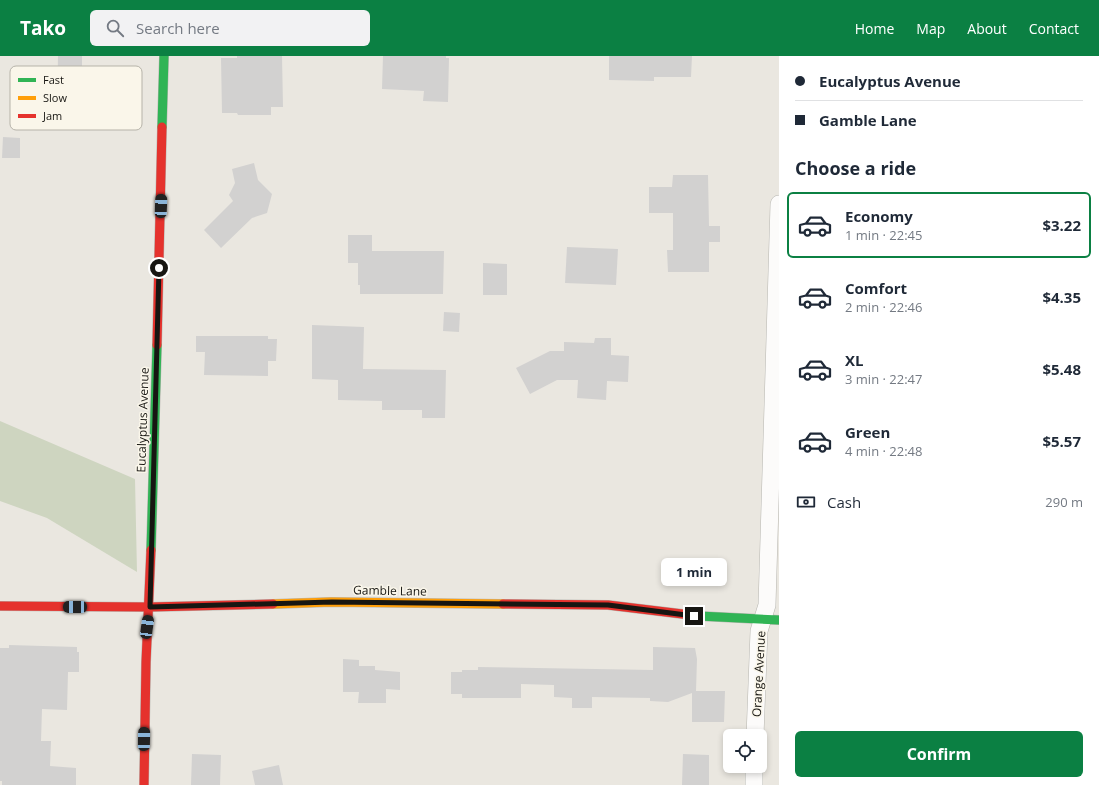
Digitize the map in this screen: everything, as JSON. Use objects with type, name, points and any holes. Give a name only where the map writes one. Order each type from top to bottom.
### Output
[{"type":"street","name":"Eucalyptus Avenue","points":[[144,785],[146,662],[150,607],[164,56]]},
{"type":"street","name":"Orange Avenue","points":[[755,729],[759,632],[771,619],[767,605],[779,204]]},
{"type":"street","name":"Gamble Lane","points":[[0,606],[150,607],[332,602],[608,605],[708,617],[771,619]]},
{"type":"street","points":[[754,773],[754,785]]},
{"type":"green space","points":[[0,421],[135,479],[137,572],[47,518],[0,501]]},
{"type":"building","points":[[58,56],[82,56],[82,66],[58,66]]},
{"type":"building","points":[[237,56],[282,56],[283,107],[271,107],[271,115],[238,115],[237,113],[222,113],[221,58],[237,58]]},
{"type":"building","points":[[383,56],[446,56],[446,58],[449,58],[448,102],[423,101],[424,91],[382,89]]},
{"type":"building","points":[[609,56],[692,56],[691,77],[654,77],[654,81],[609,80]]},
{"type":"building","points":[[3,137],[20,138],[20,158],[2,158]]},
{"type":"building","points":[[254,163],[258,180],[272,194],[267,213],[252,218],[221,248],[204,230],[233,201],[229,195],[235,183],[232,169]]},
{"type":"building","points":[[673,175],[708,175],[709,226],[720,226],[720,242],[709,242],[709,272],[668,272],[667,250],[673,250],[673,213],[649,213],[649,187],[672,187]]},
{"type":"building","points":[[348,235],[372,235],[372,251],[444,251],[443,294],[360,294],[360,285],[358,285],[358,263],[348,263]]},
{"type":"building","points":[[567,247],[618,249],[616,285],[565,283]]},
{"type":"building","points":[[483,263],[507,264],[507,295],[483,295]]},
{"type":"building","points":[[444,312],[460,313],[459,332],[443,331]]},
{"type":"building","points":[[312,325],[364,327],[363,369],[446,370],[445,418],[422,418],[422,410],[382,410],[382,401],[338,400],[338,380],[312,379]]},
{"type":"building","points":[[196,336],[268,336],[268,339],[277,339],[276,361],[268,361],[268,376],[204,375],[205,352],[196,352]]},
{"type":"building","points":[[595,338],[611,338],[611,355],[629,356],[628,382],[607,381],[606,400],[577,398],[578,380],[557,380],[530,394],[516,368],[550,351],[564,351],[564,342],[594,343]]},
{"type":"building","points":[[9,645],[77,647],[77,652],[79,652],[79,672],[68,672],[67,710],[42,709],[41,741],[51,741],[50,766],[76,768],[76,785],[2,785],[2,781],[0,781],[0,648],[9,648]]},
{"type":"building","points":[[653,647],[695,648],[697,659],[696,691],[725,691],[724,722],[692,722],[692,693],[668,702],[650,701],[650,698],[592,697],[592,708],[572,708],[572,698],[554,697],[554,685],[521,684],[521,698],[462,698],[462,694],[451,694],[451,672],[478,670],[478,667],[653,670]]},
{"type":"building","points":[[343,659],[359,660],[359,666],[375,666],[375,670],[400,672],[400,690],[386,689],[386,703],[358,703],[359,692],[343,692]]},
{"type":"building","points":[[192,754],[221,755],[220,785],[191,785]]},
{"type":"building","points":[[683,754],[709,755],[709,785],[682,785]]},
{"type":"building","points":[[279,765],[283,785],[255,785],[252,771]]},
{"type":"traffic: fast","points":[[162,127],[164,56]]},
{"type":"traffic: fast","points":[[151,550],[157,345]]},
{"type":"traffic: fast","points":[[699,616],[779,620]]},
{"type":"traffic: slow","points":[[273,604],[331,602],[503,604]]},
{"type":"traffic: jam","points":[[157,345],[162,127]]},
{"type":"traffic: jam","points":[[144,785],[146,662],[151,550]]},
{"type":"traffic: jam","points":[[0,606],[150,607],[273,604]]},
{"type":"traffic: jam","points":[[503,604],[608,605],[699,616]]},
{"type":"route","points":[[159,268],[150,607],[332,602],[608,605],[694,616]]}]
